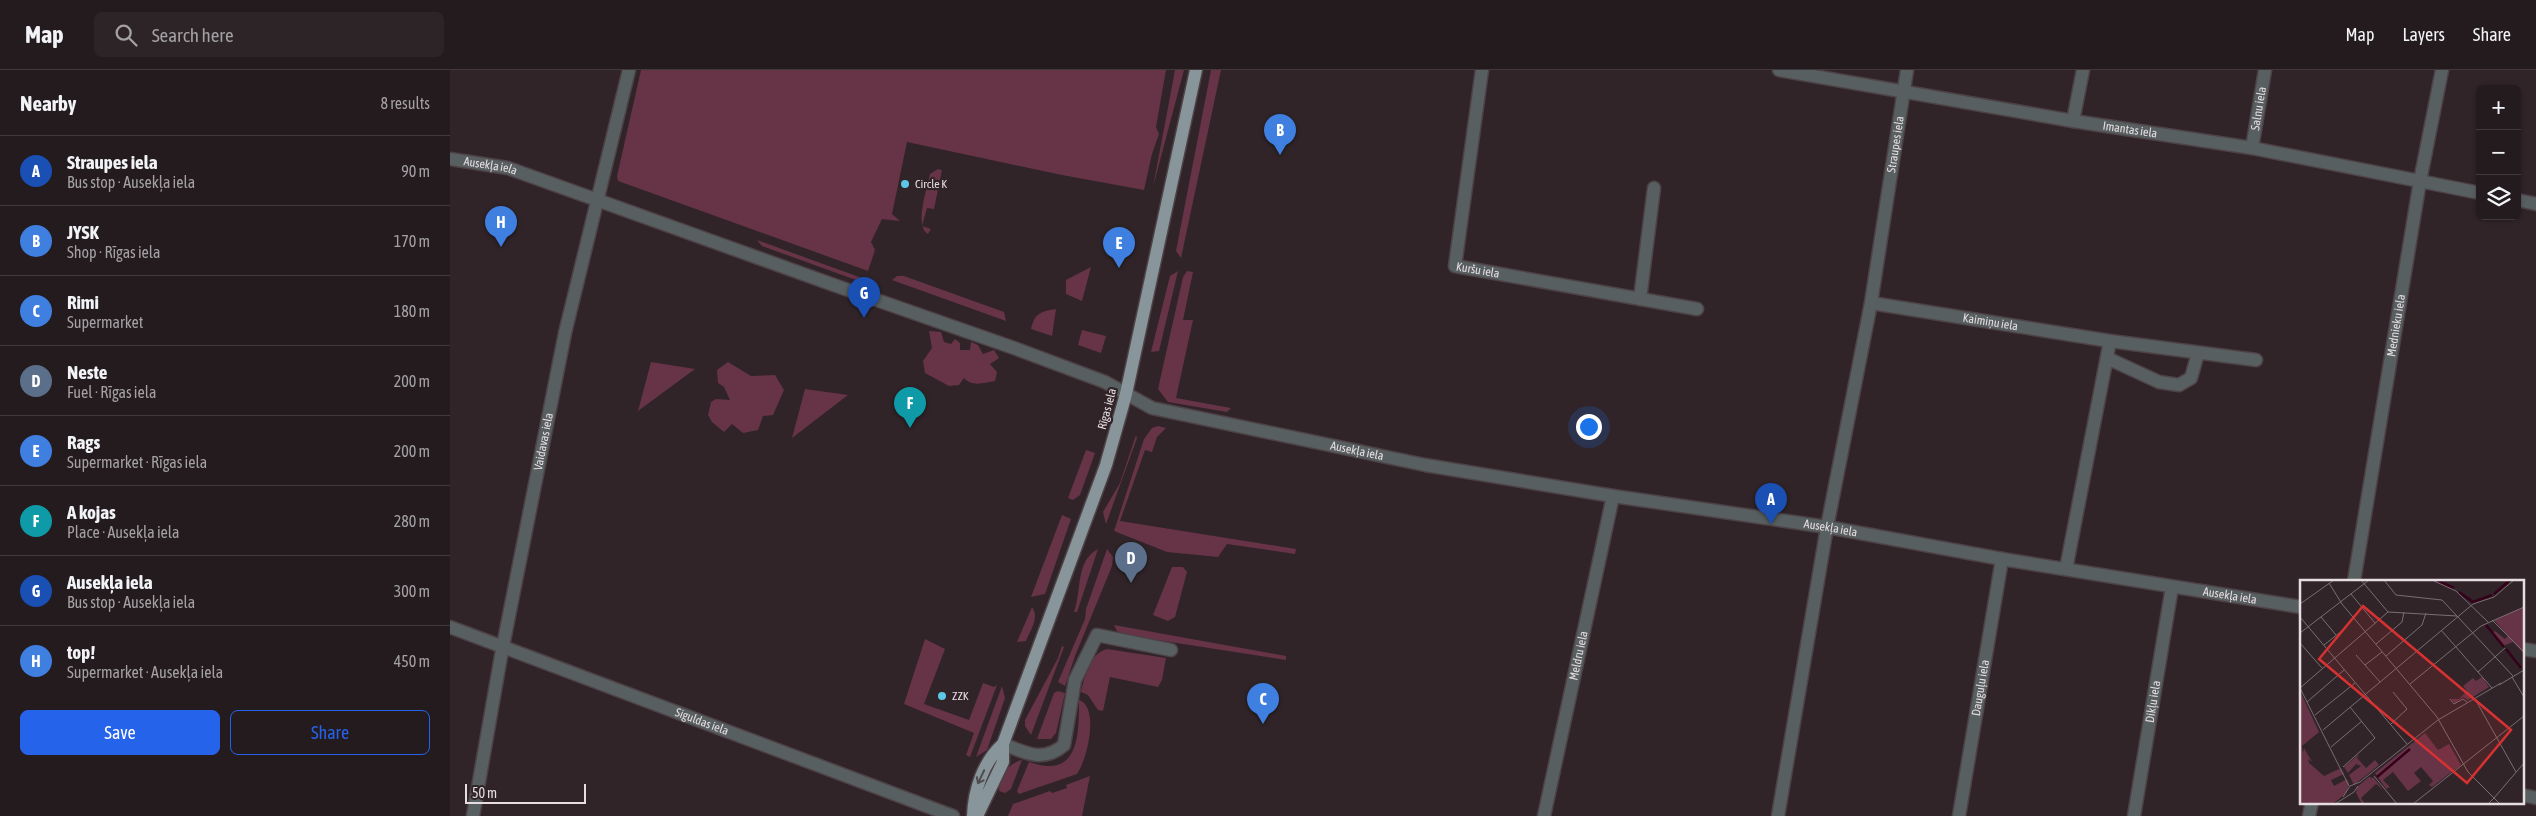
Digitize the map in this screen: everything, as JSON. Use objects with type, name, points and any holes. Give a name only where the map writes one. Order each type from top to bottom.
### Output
[{"type":"main road","name":"Rīgas iela","points":[[975,816],[991,792],[1003,762],[1002,744],[1106,465],[1126,394],[1196,70]]},
{"type":"street","name":"Vaidavas iela","points":[[473,816],[503,646],[566,333],[629,70]]},
{"type":"street","name":"Kuršu iela","points":[[1482,70],[1455,266],[1697,309]]},
{"type":"street","name":"Imantas iela","points":[[1779,70],[2073,121],[2252,148],[2476,192]]},
{"type":"street","points":[[1829,78],[1841,70]]},
{"type":"street","name":"Straupes iela","points":[[1778,816],[1827,527],[1871,303],[1907,70]]},
{"type":"street","points":[[2073,121],[2083,70]]},
{"type":"street","name":"Salnu iela","points":[[2252,148],[2265,70]]},
{"type":"street","name":"Mednieku iela","points":[[2354,580],[2420,181],[2442,70]]},
{"type":"street","name":"Ausekļa iela","points":[[450,159],[508,168],[1014,348],[1105,382],[1152,408],[1425,465],[1613,496],[1827,527],[2002,559],[2300,608]]},
{"type":"street","points":[[1640,299],[1654,188]]},
{"type":"street","points":[[2521,201],[2536,204]]},
{"type":"street","name":"Kaimiņu iela","points":[[1871,303],[2110,340],[2256,360]]},
{"type":"street","points":[[2066,569],[2110,340]]},
{"type":"street","points":[[2107,358],[2159,382],[2179,385],[2191,378],[2198,353]]},
{"type":"street","name":"Meldru iela","points":[[1544,816],[1613,496]]},
{"type":"street","name":"Dauguļu iela","points":[[1959,816],[2002,559]]},
{"type":"street","name":"Dikļu iela","points":[[2134,816],[2172,587]]},
{"type":"street","name":"Siguldas iela","points":[[450,627],[953,816]]},
{"type":"street","points":[[1002,744],[1027,754],[1038,755],[1054,754],[1064,745],[1075,680],[1097,635],[1170,650]]},
{"type":"shaded area","points":[[641,70],[1166,70],[1156,127],[1159,134],[1152,154],[1144,190],[1062,175],[907,142],[892,214],[900,221],[882,219],[871,242],[875,250],[868,271],[618,181],[617,176]]},
{"type":"shaded area","points":[[1175,70],[1184,70],[1153,187]]},
{"type":"shaded area","points":[[1211,70],[1221,70],[1181,258],[1176,251]]},
{"type":"shaded area","points":[[938,169],[942,170],[934,209],[927,208],[922,225],[923,207],[930,174]]},
{"type":"shaded area","points":[[923,226],[931,229],[928,234],[924,230]]},
{"type":"shaded area","points":[[757,240],[862,278],[856,280],[762,246]]},
{"type":"shaded area","points":[[1091,267],[1082,301],[1066,294],[1066,280]]},
{"type":"shaded area","points":[[1178,271],[1159,351],[1151,352],[1170,276]]},
{"type":"shaded area","points":[[1187,271],[1193,272],[1183,320],[1193,320],[1176,398],[1231,408],[1227,412],[1168,402],[1158,389],[1183,277]]},
{"type":"shaded area","points":[[897,276],[904,276],[1004,312],[1006,321],[892,280]]},
{"type":"shaded area","points":[[1056,309],[1052,336],[1031,329],[1034,320],[1039,314]]},
{"type":"shaded area","points":[[1082,330],[1106,336],[1101,353],[1078,345]]},
{"type":"shaded area","points":[[929,331],[941,332],[944,342],[951,344],[955,339],[960,343],[960,350],[970,350],[971,342],[978,345],[983,354],[994,350],[999,358],[990,364],[997,372],[995,381],[971,383],[964,378],[959,385],[949,386],[925,373],[923,361],[932,348]]},
{"type":"shaded area","points":[[651,362],[695,369],[638,411]]},
{"type":"shaded area","points":[[728,362],[751,376],[775,375],[784,390],[773,415],[763,416],[758,430],[743,433],[732,424],[724,432],[712,422],[708,415],[711,402],[716,399],[730,400],[724,387],[718,383],[717,370]]},
{"type":"shaded area","points":[[805,389],[848,395],[792,438]]},
{"type":"shaded area","points":[[1158,426],[1166,428],[1157,437],[1152,452],[1145,450],[1120,521],[1296,549],[1295,554],[1227,544],[1218,557],[1167,552],[1114,531],[1144,439],[1152,428]]},
{"type":"shaded area","points":[[1136,435],[1137,438],[1106,524],[1103,512],[1120,483]]},
{"type":"shaded area","points":[[1086,450],[1095,453],[1080,495],[1073,500],[1068,498]]},
{"type":"shaded area","points":[[1062,515],[1071,519],[1045,594],[1031,597]]},
{"type":"shaded area","points":[[1098,549],[1077,612],[1074,612],[1082,569],[1091,554]]},
{"type":"shaded area","points":[[1107,549],[1113,557],[1112,566],[1075,656],[1065,686],[1058,682],[1085,619],[1086,609]]},
{"type":"shaded area","points":[[1172,567],[1183,567],[1187,572],[1175,617],[1168,621],[1153,615]]},
{"type":"shaded area","points":[[1032,607],[1035,620],[1032,628],[1026,641],[1017,642]]},
{"type":"shaded area","points":[[1114,625],[1286,656],[1286,660],[1125,635],[1117,631]]},
{"type":"shaded area","points":[[925,639],[945,649],[924,704],[969,720],[983,683],[994,687],[997,685],[970,757],[966,755],[974,733],[904,704]]},
{"type":"shaded area","points":[[1062,646],[1064,647],[1031,735],[1025,726],[1025,720],[1058,658]]},
{"type":"shaded area","points":[[1107,649],[1166,658],[1162,680],[1158,687],[1110,677],[1103,711],[1098,710],[1088,695],[1081,692],[1086,672],[1092,660],[1096,655]]},
{"type":"shaded area","points":[[1002,686],[1005,698],[987,750],[976,757]]},
{"type":"shaded area","points":[[1058,691],[1065,693],[1056,733],[1051,739],[1037,739],[1054,693]]},
{"type":"shaded area","points":[[1079,700],[1085,705],[1089,713],[1090,734],[1088,746],[1077,774],[1019,794],[1017,791],[1029,762],[1046,766],[1058,765],[1067,760],[1073,751],[1078,727]]},
{"type":"shaded area","points":[[1022,760],[1011,789],[1005,793],[999,791],[1005,771],[1012,764]]},
{"type":"shaded area","points":[[1090,776],[1082,816],[1008,816],[1013,804],[1050,791],[1052,793],[1067,788],[1066,785]]},
{"type":"place","name":"JYSK","points":[[1280,155]]},
{"type":"place","name":"Circle K","points":[[905,184]]},
{"type":"place","name":"top!","points":[[501,247]]},
{"type":"place","name":"Rags","points":[[1119,268]]},
{"type":"place","name":"Ausekļa iela","points":[[864,318]]},
{"type":"place","name":"A kojas","points":[[910,428]]},
{"type":"place","name":"Straupes iela","points":[[1771,524]]},
{"type":"place","name":"Neste","points":[[1131,583]]},
{"type":"place","name":"ZZK","points":[[942,696]]},
{"type":"place","name":"Rimi","points":[[1263,724]]}]
